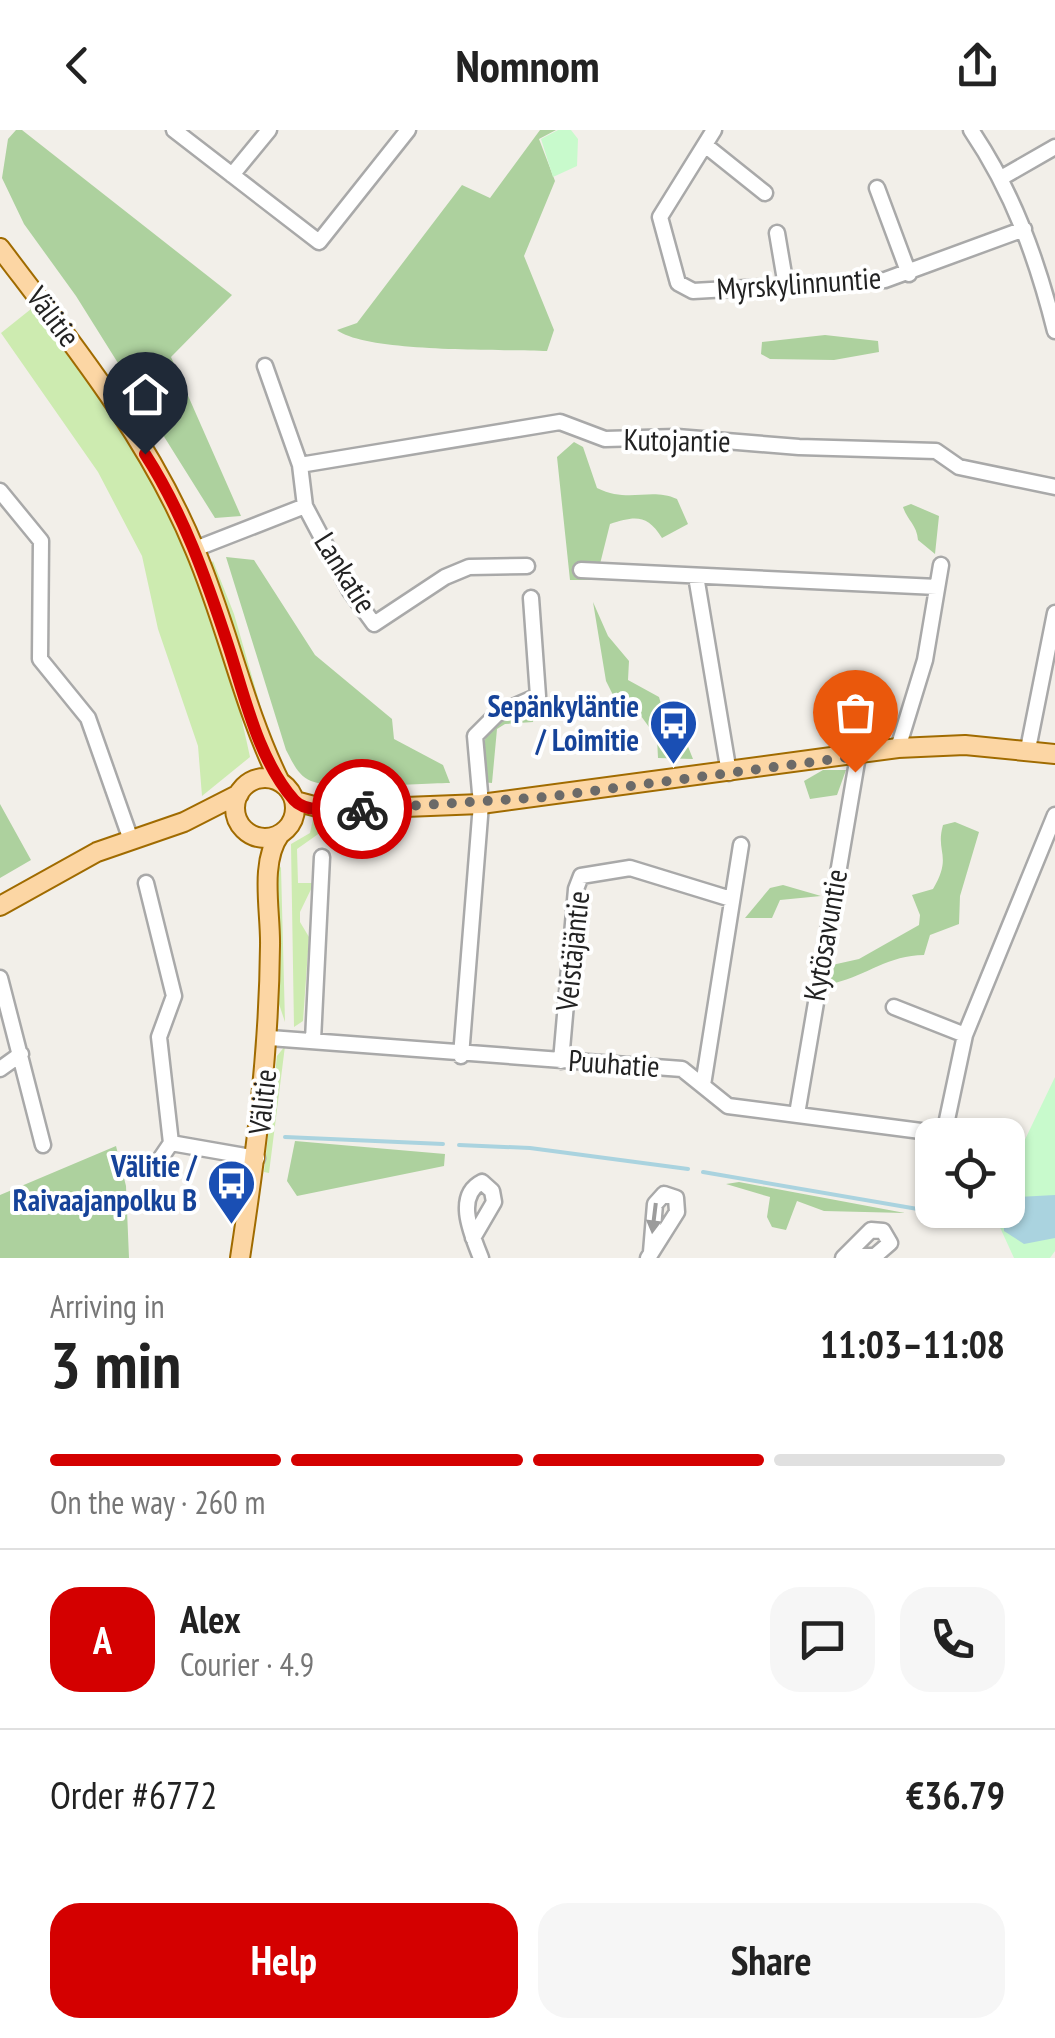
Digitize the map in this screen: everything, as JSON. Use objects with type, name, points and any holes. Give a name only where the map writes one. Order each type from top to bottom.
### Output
[{"type":"main road","name":"Välitie","points":[[0,248],[120,412],[196,550],[250,714],[279,780]]},
{"type":"main road","name":"Välitie","points":[[244,788],[255,763],[250,714]]},
{"type":"main road","points":[[0,906],[40,880],[131,840],[184,822],[261,778],[279,780],[295,802],[329,810],[481,804],[898,748],[965,745],[1055,754]]},
{"type":"main road","points":[[244,788],[236,810],[247,831]]},
{"type":"main road","points":[[284,830],[295,802]]},
{"type":"main road","points":[[184,822],[230,819],[247,831],[284,830],[329,810]]},
{"type":"main road","name":"Välitie","points":[[240,1258],[257,1158],[270,1038],[271,850],[284,830]]},
{"type":"main road","name":"Välitie","points":[[247,831],[268,885]]},
{"type":"street","points":[[174,130],[318,242],[408,130]]},
{"type":"street","points":[[232,174],[269,130]]},
{"type":"street","name":"Myrskylinnuntie","points":[[714,130],[660,217],[678,283],[693,291],[885,280],[1024,228]]},
{"type":"street","points":[[971,130],[1001,178],[1048,278],[1055,331]]},
{"type":"street","points":[[705,145],[764,193]]},
{"type":"street","points":[[1001,178],[1055,147]]},
{"type":"street","points":[[877,188],[909,274]]},
{"type":"street","points":[[777,233],[786,286]]},
{"type":"street","name":"Lankatie","points":[[265,366],[300,465],[305,506],[350,591],[374,624],[445,578],[469,568],[527,566]]},
{"type":"street","name":"Kutojantie","points":[[300,465],[560,422],[605,439],[677,437],[799,447],[936,451],[959,467],[1055,487]]},
{"type":"street","points":[[0,491],[42,541],[40,659],[88,718],[131,840]]},
{"type":"street","points":[[196,550],[305,506]]},
{"type":"street","points":[[898,748],[925,660],[941,565]]},
{"type":"street","points":[[580,570],[937,587]]},
{"type":"street","points":[[696,576],[729,773]]},
{"type":"street","points":[[461,1056],[481,804],[475,736],[497,714],[538,696],[531,598]]},
{"type":"street","points":[[1028,749],[1049,667],[1055,613]]},
{"type":"street","name":"Kytösavuntie","points":[[797,1114],[858,756]]},
{"type":"street","points":[[947,1118],[965,1035],[1055,814]]},
{"type":"street","points":[[703,1086],[740,845]]},
{"type":"street","points":[[313,1040],[322,857]]},
{"type":"street","name":"Veistäjäntie","points":[[561,1061],[576,889],[582,876],[630,868],[732,900]]},
{"type":"street","points":[[146,883],[174,996],[159,1037],[171,1143],[154,1168]]},
{"type":"street","points":[[0,978],[42,1145]]},
{"type":"street","points":[[894,1007],[965,1035]]},
{"type":"street","name":"Puuhatie","points":[[270,1038],[461,1056],[682,1070],[728,1106],[915,1130]]},
{"type":"street","points":[[0,1069],[20,1054]]},
{"type":"street","points":[[171,1143],[257,1158]]},
{"type":"street","points":[[473,1238],[481,1258]]},
{"type":"green space","points":[[16,130],[22,130],[232,295],[171,357],[241,516],[215,518],[76,296],[24,224],[2,178],[8,139]]},
{"type":"green space","points":[[540,130],[556,130],[539,139],[555,181],[524,256],[554,330],[547,351],[405,346],[376,343],[337,330],[357,323],[462,185],[490,198]]},
{"type":"green space","points":[[558,130],[571,130],[578,139],[577,166],[553,177],[541,139]]},
{"type":"green space","points":[[31,309],[94,391],[138,457],[180,539],[214,625],[250,757],[202,796],[198,746],[158,629],[142,556],[98,472],[1,333]]},
{"type":"green space","points":[[825,335],[878,341],[879,352],[834,360],[770,359],[761,354],[762,342]]},
{"type":"green space","points":[[574,442],[583,447],[597,488],[619,495],[657,494],[677,499],[688,524],[662,538],[640,519],[610,524],[596,580],[570,580],[557,457]]},
{"type":"green space","points":[[911,504],[939,516],[935,554],[918,540],[903,507]]},
{"type":"green space","points":[[226,557],[254,560],[315,655],[392,719],[394,739],[443,765],[450,783],[339,786],[302,776],[286,750]]},
{"type":"green space","points":[[213,561],[234,614],[274,753],[210,565]]},
{"type":"green space","points":[[593,602],[608,636],[629,661],[628,680],[659,697],[669,731],[685,739],[693,759],[658,758],[657,738],[641,716],[622,713],[606,681]]},
{"type":"green space","points":[[535,710],[533,722],[505,724],[497,729],[492,783],[481,782],[482,751],[489,731],[505,717]]},
{"type":"green space","points":[[823,770],[846,770],[837,795],[810,799],[804,781]]},
{"type":"green space","points":[[0,804],[31,860],[0,878]]},
{"type":"green space","points":[[330,817],[324,830],[297,849],[298,883],[314,883],[300,912],[300,922],[309,937],[303,1021],[294,1027],[291,844],[310,833],[313,819]]},
{"type":"green space","points":[[955,822],[979,832],[960,896],[959,924],[930,935],[924,955],[900,958],[835,983],[826,973],[832,965],[859,959],[919,925],[920,915],[912,895],[933,889],[942,869],[943,825]]},
{"type":"green space","points":[[274,857],[281,868],[285,1022],[279,1004]]},
{"type":"green space","points":[[783,885],[821,896],[780,900],[772,918],[745,918],[770,888]]},
{"type":"green space","points":[[285,1046],[269,1173],[264,1172],[277,1056]]},
{"type":"green space","points":[[1055,1077],[1055,1251],[1050,1258],[1014,1258],[1000,1228],[1025,1228],[1025,1140]]},
{"type":"green space","points":[[295,1141],[445,1154],[444,1166],[297,1196],[287,1181]]},
{"type":"green space","points":[[116,1146],[126,1186],[129,1258],[0,1258],[0,1195]]},
{"type":"green space","points":[[739,1182],[905,1213],[824,1211],[797,1201],[786,1230],[772,1227],[767,1217],[770,1197],[726,1184]]},
{"type":"water","points":[[1055,1195],[1055,1238],[1024,1244],[1004,1231],[1025,1228],[1025,1197]]},
{"type":"waterway","points":[[285,1137],[443,1144]]},
{"type":"waterway","points":[[459,1145],[530,1148],[688,1169]]},
{"type":"waterway","points":[[703,1172],[915,1209]]},
{"type":"way so far","points":[[362,809],[547,797],[858,756],[855,772]]},
{"type":"place","name":"Sepänkyläntie / Loimitie","points":[[674,766]]},
{"type":"place","name":"Välitie / Raivaajanpolku B","points":[[232,1226]]},
{"type":"route","points":[[145,454],[196,550],[250,714],[279,780],[295,802],[308,807],[362,809]]}]
